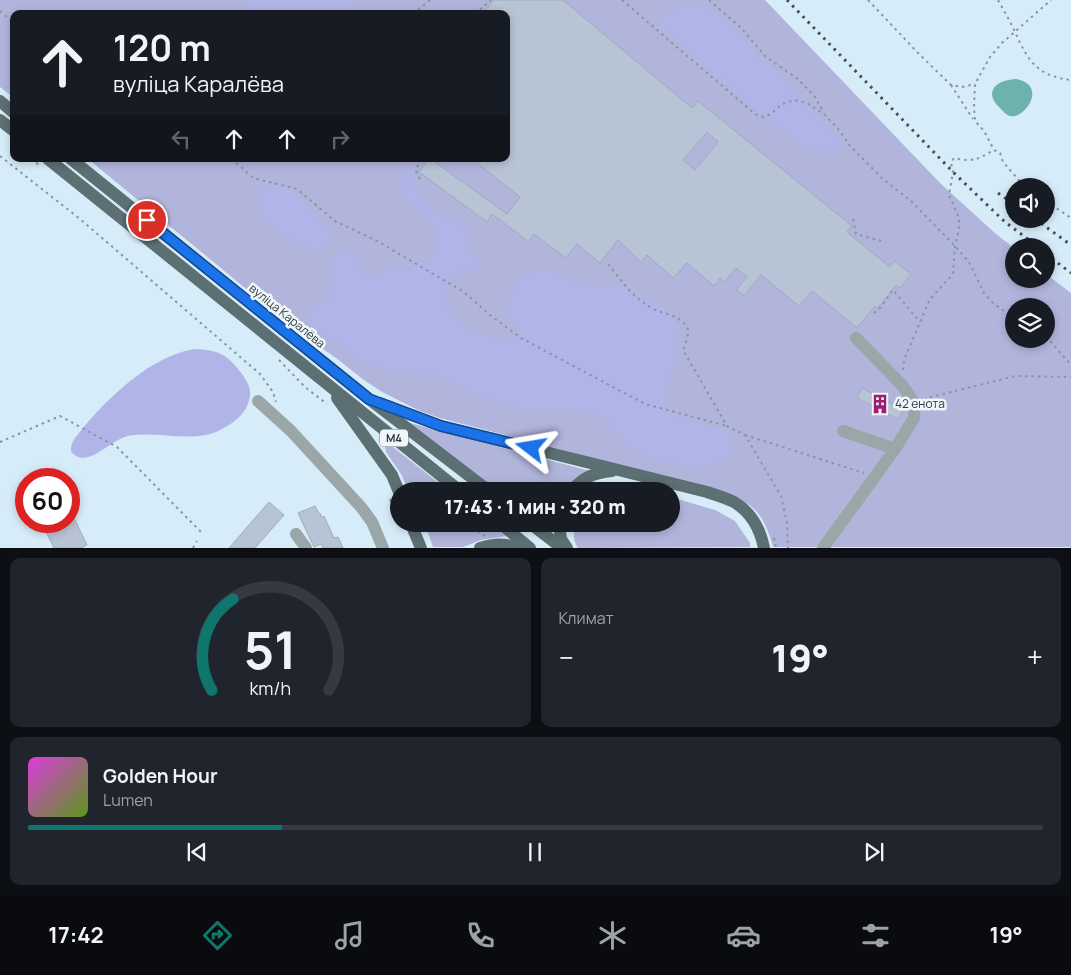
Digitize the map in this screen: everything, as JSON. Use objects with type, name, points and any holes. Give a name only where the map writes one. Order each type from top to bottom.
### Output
[{"type":"main road","points":[[0,120],[10,128]]},
{"type":"main road","name":"М4","points":[[43,162],[449,482]]},
{"type":"main road","name":"вуліца Каралёва","points":[[75,162],[369,399],[477,482]]},
{"type":"main road","points":[[328,385],[392,475],[392,482]]},
{"type":"main road","points":[[369,399],[441,426],[707,492],[732,502],[745,510],[754,521],[761,535],[764,548]]},
{"type":"main road","points":[[581,482],[599,472],[620,470]]},
{"type":"main road","points":[[414,532],[421,548]]},
{"type":"main road","points":[[511,532],[530,548]]},
{"type":"main road","points":[[541,532],[562,548]]},
{"type":"main road","points":[[561,532],[561,539],[567,548]]},
{"type":"main road","points":[[484,546],[497,544],[516,548]]},
{"type":"lane","points":[[823,548],[914,418],[915,404],[902,384],[856,338]]},
{"type":"lane","points":[[258,401],[292,431],[360,507],[372,522],[383,548]]},
{"type":"lane","points":[[844,431],[894,448]]},
{"type":"lane","points":[[296,534],[306,548]]},
{"type":"path","points":[[418,10],[430,0]]},
{"type":"path","points":[[480,10],[491,0]]},
{"type":"path","points":[[622,0],[755,114],[763,117],[771,114],[782,104],[794,100],[807,102],[825,115],[840,131],[850,146],[883,179],[911,201],[969,262],[984,293],[1005,311]]},
{"type":"path","points":[[709,0],[740,28],[766,57],[798,78],[815,97],[825,115]]},
{"type":"path","points":[[868,0],[919,54],[951,84],[984,131],[994,150],[1000,154],[1003,162],[1017,178]]},
{"type":"path","points":[[998,0],[1020,46],[1036,68],[1059,79],[1071,80]]},
{"type":"path","points":[[975,120],[975,84],[990,57],[1014,32],[1051,0]]},
{"type":"path","points":[[0,11],[10,20]]},
{"type":"path","points":[[951,84],[962,87],[975,84]]},
{"type":"path","points":[[902,384],[904,360],[930,299],[953,274],[954,246],[959,229],[958,218],[949,195],[953,172],[951,163],[954,158],[970,161],[994,150]]},
{"type":"path","points":[[0,156],[80,219],[260,374],[273,392],[281,421]]},
{"type":"path","points":[[235,162],[253,178],[297,189],[335,221],[377,241],[464,292],[490,315],[521,338],[645,404],[727,426],[745,435],[874,476]]},
{"type":"path","points":[[419,162],[416,171],[420,179]]},
{"type":"path","points":[[1055,207],[1071,218]]},
{"type":"path","points":[[853,219],[856,234],[882,241]]},
{"type":"path","points":[[608,264],[631,292],[650,308],[678,317],[687,328],[688,333],[683,350],[727,426]]},
{"type":"path","points":[[874,313],[893,290],[920,322]]},
{"type":"path","points":[[1055,347],[1071,365]]},
{"type":"path","points":[[279,360],[305,386],[329,406]]},
{"type":"path","points":[[915,404],[932,397],[1015,376],[1071,377]]},
{"type":"path","points":[[0,442],[60,416],[117,447],[203,534]]},
{"type":"path","points":[[745,435],[781,496],[788,548]]},
{"type":"path","points":[[480,532],[488,538],[484,546]]},
{"type":"path","points":[[193,548],[197,541]]},
{"type":"shaded area","points":[[0,0],[765,0],[940,183],[1005,241],[1005,288],[1055,288],[1055,281],[1071,293],[1071,547],[773,547],[758,513],[751,506],[733,497],[708,488],[440,418],[420,411],[382,392],[300,333],[92,162],[510,162],[510,10],[10,10],[10,95],[0,87]]},
{"type":"shaded area","points":[[250,0],[353,0],[345,10],[243,10]]},
{"type":"shaded area","points":[[687,4],[709,7],[737,32],[784,79],[795,94],[816,113],[839,143],[838,149],[827,152],[820,151],[790,138],[668,34],[662,22],[663,18],[675,8]]},
{"type":"shaded area","points":[[1016,79],[1026,82],[1031,88],[1031,101],[1021,113],[1016,116],[1010,116],[995,102],[992,92],[998,84]]},
{"type":"shaded area","points":[[412,169],[417,191],[428,206],[438,214],[456,220],[465,229],[470,251],[480,267],[478,271],[463,271],[453,274],[448,282],[446,303],[448,309],[460,323],[470,330],[491,336],[512,338],[516,336],[520,330],[509,314],[507,305],[509,297],[522,278],[527,274],[538,271],[558,274],[579,284],[621,286],[641,293],[669,312],[679,326],[679,339],[666,393],[666,407],[677,416],[726,431],[733,441],[733,446],[728,456],[719,463],[708,467],[679,465],[648,458],[633,450],[607,423],[593,414],[574,410],[509,406],[479,396],[440,377],[402,374],[386,370],[361,361],[312,328],[306,319],[307,311],[308,308],[323,303],[330,296],[332,289],[330,267],[334,255],[341,251],[352,251],[361,267],[371,274],[383,272],[399,265],[422,263],[431,257],[436,243],[432,227],[404,195],[401,188],[400,180],[402,173]]},
{"type":"shaded area","points":[[272,184],[294,190],[303,199],[327,231],[329,243],[327,246],[318,250],[299,246],[282,235],[269,222],[260,207],[258,199],[259,192],[265,186]]},
{"type":"shaded area","points":[[194,349],[222,354],[242,374],[250,389],[250,393],[247,406],[240,417],[221,430],[208,434],[186,437],[128,436],[84,458],[78,457],[71,452],[72,444],[78,434],[122,388],[139,374],[159,362],[176,354]]},
{"type":"shaded area","points":[[410,423],[590,471],[577,482],[486,482]]},
{"type":"shaded area","points":[[384,440],[438,482],[405,482],[386,452]]},
{"type":"shaded area","points":[[680,500],[715,510],[735,521],[750,543],[750,547],[578,548],[574,532],[680,532]]},
{"type":"shaded area","points":[[428,532],[501,532],[506,536],[481,540],[463,547],[433,547]]},
{"type":"building","points":[[494,0],[563,0],[692,108],[698,101],[852,226],[847,232],[890,267],[895,261],[911,274],[900,288],[896,285],[877,309],[875,306],[857,328],[812,291],[799,306],[761,275],[744,296],[736,290],[747,277],[736,268],[724,282],[720,278],[714,286],[687,263],[673,278],[647,255],[641,262],[618,240],[600,263],[577,244],[566,258],[534,234],[528,241],[492,214],[487,222],[419,172],[427,162],[435,162],[507,214],[520,197],[476,162],[510,162],[510,10],[485,10]],"holes":[[[707,132],[718,142],[695,170],[683,160]]]},
{"type":"building","name":"42 енота","points":[[862,388],[903,410],[898,419],[857,398]]},
{"type":"building","points":[[269,502],[284,515],[255,548],[229,548]]},
{"type":"building","points":[[315,506],[322,518],[324,516],[334,538],[338,537],[343,548],[323,548],[321,544],[314,547],[298,513]]},
{"type":"building","points":[[80,531],[87,545],[81,548],[54,548],[47,533],[80,533]]},
{"type":"railway","points":[[787,0],[953,172],[1005,222],[1026,238]]},
{"type":"railway","points":[[998,193],[1005,198]]},
{"type":"railway","points":[[1047,228],[1071,245]]},
{"type":"railway","points":[[1055,261],[1071,273]]},
{"type":"place","name":"42 енота","points":[[880,404]]},
{"type":"route","points":[[147,220],[369,399],[441,426],[531,448]]}]
